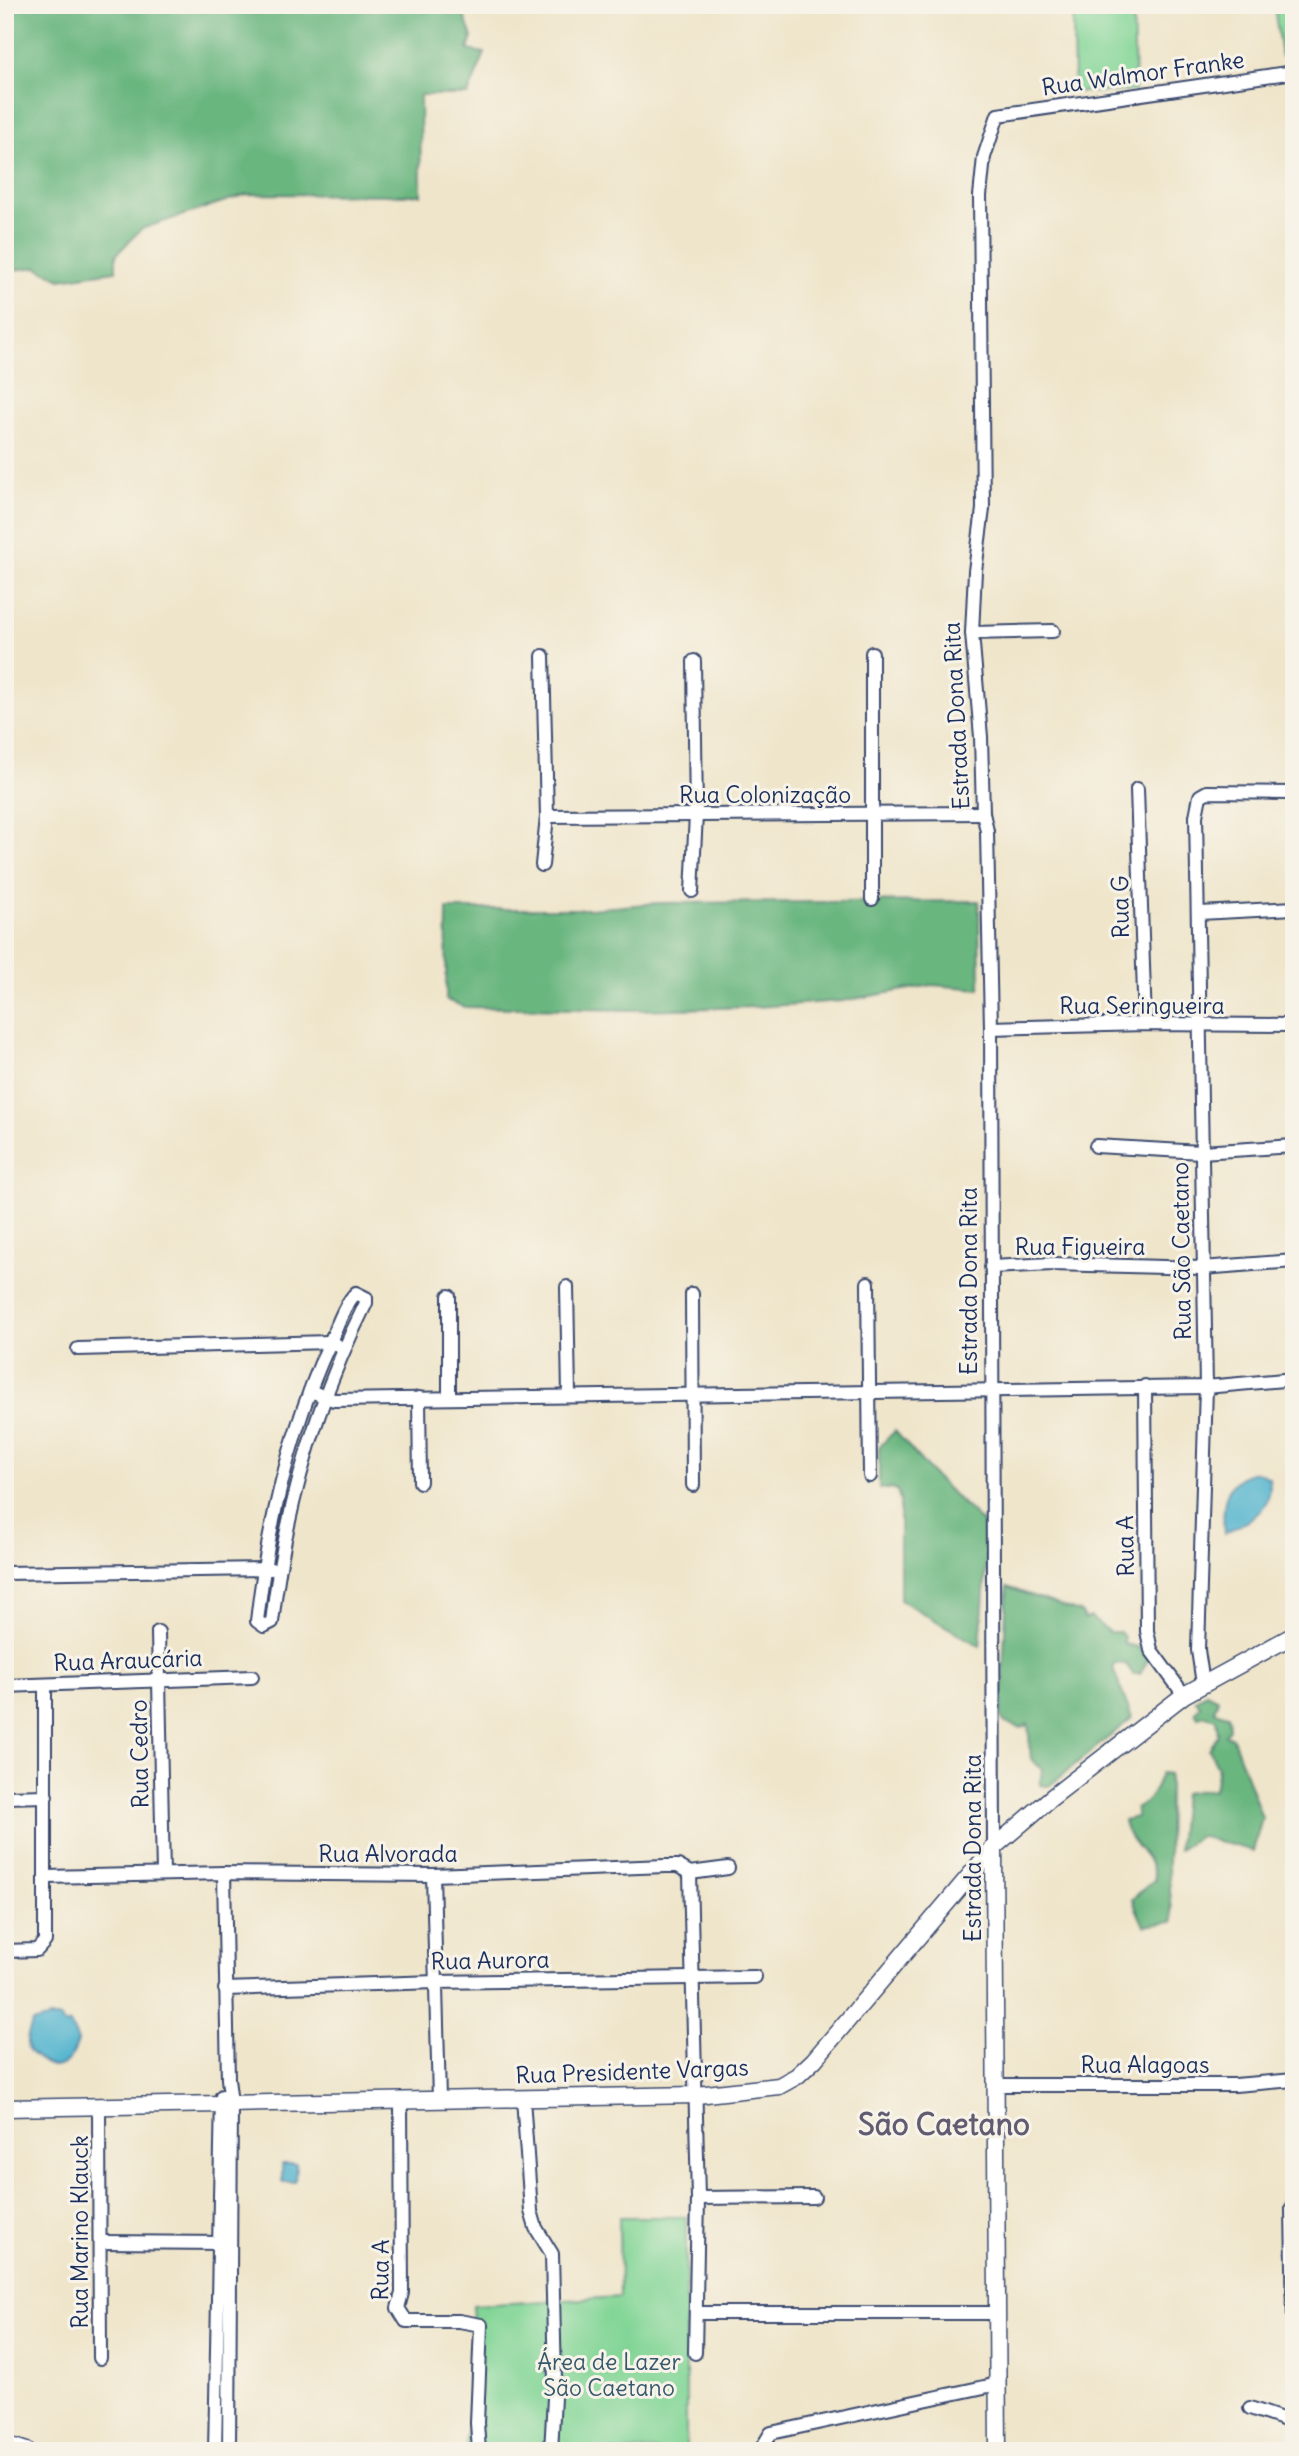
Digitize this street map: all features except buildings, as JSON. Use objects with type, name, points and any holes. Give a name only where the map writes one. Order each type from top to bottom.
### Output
[{"type":"main road","name":"Rua Presidente Vargas","points":[[5,2108],[697,2095],[779,2086],[797,2076],[814,2060],[994,1847],[1051,1798],[1184,1695],[1294,1635]]},
{"type":"main road","name":"Estrada Dona Rita","points":[[994,1847],[998,2451]]},
{"type":"main road","points":[[5,2444],[27,2451]]},
{"type":"street","name":"Rua Walmor Franke","points":[[998,115],[1294,72]]},
{"type":"street","name":"Estrada Dona Rita","points":[[994,1847],[991,1028],[987,831],[983,813],[981,737],[972,633],[983,509],[981,174],[998,115]]},
{"type":"street","points":[[972,633],[1053,631]]},
{"type":"street","points":[[872,653],[872,899]]},
{"type":"street","points":[[542,865],[547,816],[543,656]]},
{"type":"street","points":[[692,891],[696,815],[694,661]]},
{"type":"street","name":"Rua G","points":[[1137,789],[1145,1024]]},
{"type":"street","name":"Rua São Caetano","points":[[1203,1684],[1198,1650],[1206,1387],[1202,1268],[1200,913],[1196,816],[1200,796],[1207,792],[1294,793]]},
{"type":"street","name":"Rua Colonização","points":[[547,816],[870,816],[983,813]]},
{"type":"street","points":[[1200,913],[1294,908]]},
{"type":"street","name":"Rua Seringueira","points":[[991,1028],[1145,1024],[1294,1025]]},
{"type":"street","points":[[1096,1146],[1201,1152],[1294,1146]]},
{"type":"street","name":"Rua Figueira","points":[[991,1267],[1052,1264],[1202,1268],[1294,1261]]},
{"type":"street","points":[[868,1283],[870,1476]]},
{"type":"street","points":[[567,1287],[569,1395]]},
{"type":"street","points":[[356,1293],[362,1294],[366,1303],[344,1348],[324,1396],[296,1486],[272,1622],[264,1626],[257,1621],[264,1567],[281,1482],[310,1391],[330,1342],[352,1296],[356,1293]]},
{"type":"street","points":[[692,1294],[693,1485]]},
{"type":"street","points":[[449,1296],[449,1397]]},
{"type":"street","points":[[78,1349],[330,1342],[344,1348]]},
{"type":"street","points":[[310,1391],[334,1399],[419,1398],[991,1387],[1206,1387],[1294,1379]]},
{"type":"street","name":"Rua A","points":[[1145,1386],[1147,1632],[1151,1650],[1184,1695]]},
{"type":"street","points":[[419,1398],[420,1482]]},
{"type":"street","points":[[5,1573],[264,1567],[279,1571]]},
{"type":"street","name":"Rua Cedro","points":[[158,1632],[163,1874]]},
{"type":"street","name":"Rua Araucária","points":[[5,1686],[252,1677]]},
{"type":"street","points":[[5,1951],[37,1950],[45,1941],[45,1685]]},
{"type":"street","points":[[5,1797],[46,1796]]},
{"type":"street","name":"Rua Alvorada","points":[[46,1877],[224,1873],[433,1875],[665,1866],[678,1866],[690,1873],[728,1868]]},
{"type":"street","points":[[224,1873],[228,2079],[225,2103],[225,2243],[229,2451]]},
{"type":"street","points":[[690,1873],[697,2095],[698,2314],[695,2353]]},
{"type":"street","points":[[433,1875],[439,2099]]},
{"type":"street","name":"Rua Aurora","points":[[225,1989],[436,1982],[755,1977]]},
{"type":"street","name":"Rua Alagoas","points":[[996,2085],[1235,2085],[1294,2080]]},
{"type":"street","points":[[523,2098],[531,2211],[536,2228],[552,2254],[555,2380],[551,2451]]},
{"type":"street","name":"Rua A","points":[[401,2100],[402,2293],[398,2308],[406,2321],[459,2320],[481,2325],[477,2423],[479,2451]]},
{"type":"street","name":"Rua Marino Klauck","points":[[99,2106],[100,2358]]},
{"type":"street","points":[[698,2198],[814,2197]]},
{"type":"street","points":[[1292,2208],[1294,2325]]},
{"type":"street","points":[[101,2242],[225,2243]]},
{"type":"street","points":[[215,2451],[225,2243]]},
{"type":"street","points":[[698,2314],[998,2313]]},
{"type":"street","points":[[761,2447],[771,2433],[998,2384]]},
{"type":"street","points":[[1250,2409],[1294,2423]]},
{"type":"green space","points":[[5,5],[460,5],[472,37],[468,50],[485,53],[468,95],[420,95],[421,195],[247,194],[141,229],[116,255],[116,271],[60,279],[37,267],[5,271]]},
{"type":"green space","points":[[1274,5],[1294,5],[1294,54],[1281,56]]},
{"type":"green space","points":[[1133,9],[1135,91],[1074,92],[1073,10]]},
{"type":"green space","points":[[979,901],[980,989],[932,985],[843,1001],[756,1007],[634,1010],[465,1007],[446,1000],[447,909],[590,909],[657,903]]},
{"type":"green space","points":[[895,1431],[935,1477],[989,1529],[980,1646],[900,1600],[900,1500],[897,1490],[879,1488],[879,1447]]},
{"type":"green space","points":[[1007,1587],[1082,1613],[1084,1619],[1090,1617],[1109,1632],[1120,1632],[1124,1637],[1124,1644],[1137,1647],[1149,1658],[1140,1674],[1133,1674],[1126,1664],[1114,1663],[1114,1671],[1132,1718],[1049,1786],[1040,1785],[1042,1769],[1031,1759],[1028,1724],[1021,1728],[1005,1723],[1001,1717]]},
{"type":"green space","points":[[1206,1693],[1218,1699],[1214,1711],[1228,1715],[1229,1729],[1225,1735],[1233,1738],[1262,1818],[1253,1851],[1199,1836],[1178,1850],[1183,1793],[1214,1789],[1218,1768],[1209,1749],[1218,1735],[1216,1719],[1205,1715],[1198,1717],[1195,1712],[1200,1705],[1196,1700]]},
{"type":"green space","points":[[1161,1773],[1169,1774],[1168,1868],[1173,1922],[1144,1926],[1132,1899],[1155,1879],[1150,1863],[1129,1836],[1124,1820],[1136,1817],[1136,1809],[1149,1798]]},
{"type":"green space","name":"Área de Lazer São Caetano","points":[[619,2217],[686,2217],[686,2451],[466,2451],[473,2305],[620,2297]]},
{"type":"water","points":[[1257,1472],[1269,1478],[1270,1489],[1264,1506],[1250,1519],[1224,1534],[1225,1503],[1231,1486],[1246,1475]]},
{"type":"water","points":[[60,2018],[65,2025],[70,2023],[78,2041],[72,2056],[63,2065],[51,2066],[44,2063],[30,2052],[27,2046],[32,2023]]},
{"type":"water","points":[[282,2164],[296,2164],[295,2182],[282,2182]]},
{"type":"district","name":"São Caetano","points":[[944,2124]]}]
